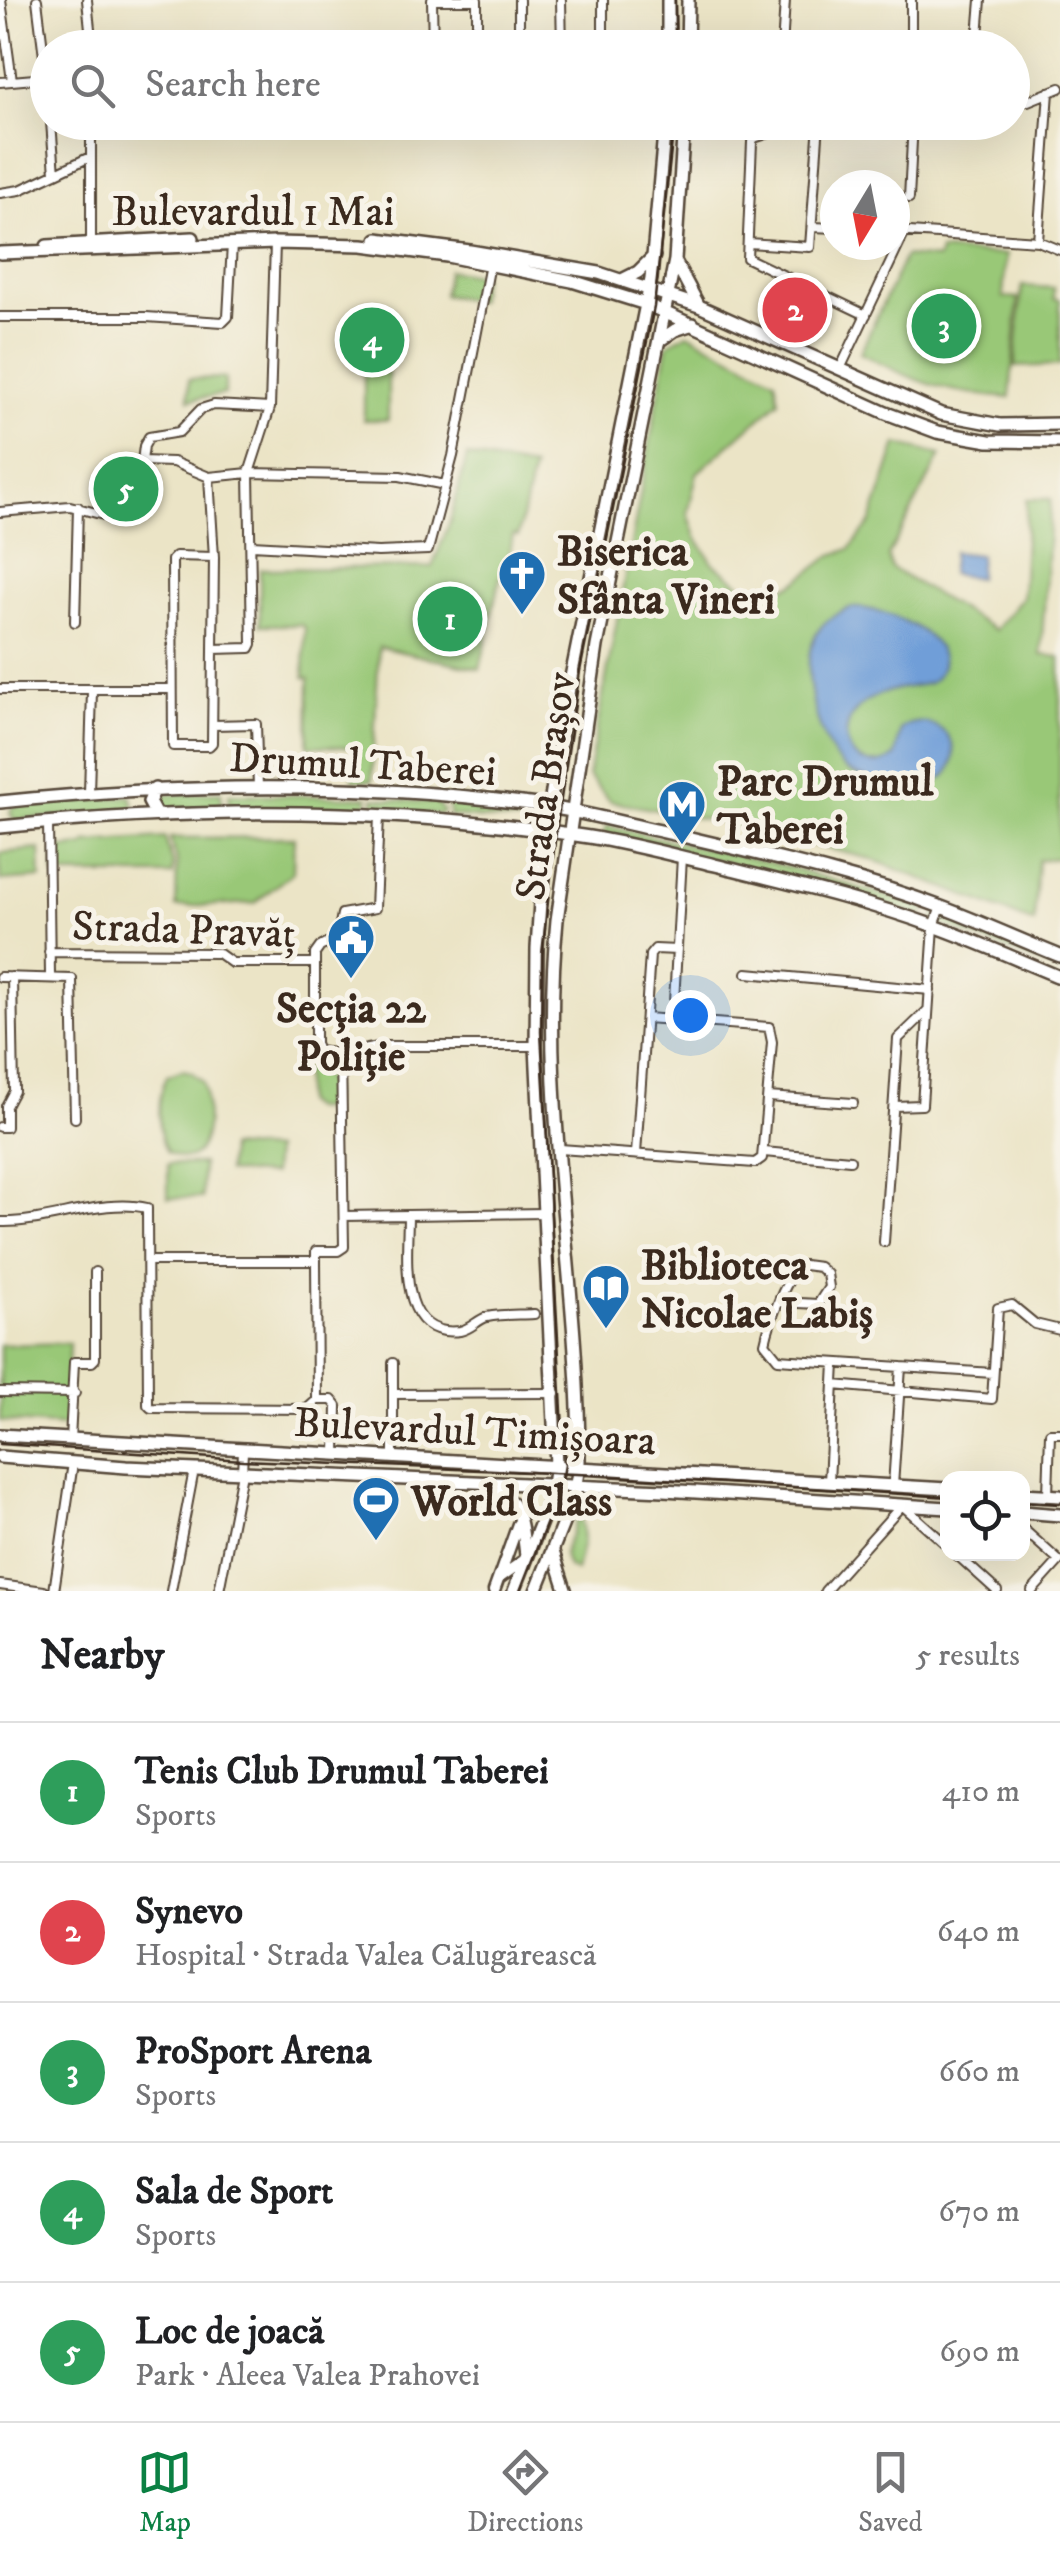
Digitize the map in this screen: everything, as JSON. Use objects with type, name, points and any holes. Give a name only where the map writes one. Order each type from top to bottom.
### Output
[{"type":"main road","points":[[668,0],[668,30]]},
{"type":"main road","points":[[688,0],[688,30]]},
{"type":"main road","name":"Strada Brașov","points":[[514,1591],[554,1486],[556,1465],[536,1046],[538,929],[546,830],[574,663],[650,288],[664,140]]},
{"type":"main road","name":"Strada Brașov","points":[[536,1591],[576,1486],[579,1466],[553,1059],[553,962],[597,646],[666,312],[683,140]]},
{"type":"main road","name":"Bulevardul 1 Mai","points":[[32,252],[41,246],[92,242],[262,236],[359,238],[470,250],[571,267],[650,288]]},
{"type":"main road","name":"Bulevardul 1 Mai","points":[[0,254],[232,244],[364,245],[572,280],[646,304]]},
{"type":"main road","points":[[622,280],[638,272],[654,256]]},
{"type":"main road","points":[[674,260],[699,306]]},
{"type":"main road","points":[[650,288],[942,414],[1020,426],[1060,424]]},
{"type":"main road","points":[[624,296],[640,316],[641,328]]},
{"type":"main road","points":[[646,304],[886,413],[937,432],[1022,444],[1060,442]]},
{"type":"main road","points":[[660,341],[692,324]]},
{"type":"main road","points":[[937,432],[943,425],[942,414]]},
{"type":"main road","points":[[960,437],[966,420]]},
{"type":"main road","name":"Drumul Taberei","points":[[2,802],[132,790],[258,788],[440,796],[550,808],[797,864],[941,908],[1059,953]]},
{"type":"main road","points":[[154,789],[148,802],[156,815]]},
{"type":"main road","points":[[132,790],[140,802],[135,816]]},
{"type":"main road","points":[[438,821],[447,809],[440,796]]},
{"type":"main road","points":[[2,802],[3,826]]},
{"type":"main road","name":"Drumul Taberei","points":[[3,826],[156,815],[278,813],[378,816],[546,830],[813,889],[934,926],[1060,977]]},
{"type":"main road","name":"Bulevardul Timișoara","points":[[0,1435],[940,1489]]},
{"type":"main road","name":"Bulevardul Timișoara","points":[[0,1457],[242,1473],[576,1486],[940,1507]]},
{"type":"main road","points":[[788,1498],[789,1479]]},
{"type":"main road","points":[[1030,1513],[1060,1515]]},
{"type":"street","points":[[1,0],[12,81]]},
{"type":"street","points":[[37,0],[40,30]]},
{"type":"street","points":[[87,0],[90,30]]},
{"type":"street","points":[[433,30],[432,0],[476,0],[477,30]]},
{"type":"street","points":[[519,0],[519,30]]},
{"type":"street","points":[[561,0],[562,30]]},
{"type":"street","points":[[603,0],[604,30]]},
{"type":"street","points":[[783,30],[785,0]]},
{"type":"street","points":[[911,0],[911,30]]},
{"type":"street","points":[[978,30],[981,0]]},
{"type":"street","points":[[0,82],[30,79]]},
{"type":"street","points":[[1030,100],[1060,88]]},
{"type":"street","points":[[1038,241],[1049,92]]},
{"type":"street","points":[[52,140],[55,173]]},
{"type":"street","points":[[90,140],[92,242]]},
{"type":"street","points":[[753,140],[747,258],[866,316]]},
{"type":"street","points":[[748,243],[807,249],[812,244],[818,140]]},
{"type":"street","points":[[910,179],[912,140]]},
{"type":"street","points":[[0,192],[20,190],[90,157]]},
{"type":"street","points":[[812,227],[820,227]]},
{"type":"street","points":[[910,232],[1038,241],[1060,250]]},
{"type":"street","points":[[213,649],[250,648],[252,644],[249,473],[270,408],[274,243]]},
{"type":"street","points":[[0,316],[146,316],[223,322],[228,316],[232,244]]},
{"type":"street","points":[[840,369],[893,260]]},
{"type":"street","points":[[252,545],[420,553],[428,549],[453,456],[490,264]]},
{"type":"street","points":[[0,512],[78,507],[126,521],[137,498],[144,446],[150,437],[179,432],[202,409],[229,404],[270,408]]},
{"type":"street","points":[[141,461],[174,462],[209,477],[249,473],[400,476],[445,484]]},
{"type":"street","points":[[209,477],[214,557],[211,745],[172,746],[172,560],[176,556],[214,557]]},
{"type":"street","points":[[76,622],[78,507]]},
{"type":"street","points":[[0,689],[171,688]]},
{"type":"street","points":[[89,793],[92,691]]},
{"type":"street","points":[[213,725],[256,724],[258,788]]},
{"type":"street","points":[[378,816],[374,908],[342,914],[337,938],[318,948],[317,1048],[322,1054],[341,1054],[384,1046],[536,1046]]},
{"type":"street","name":"Strada Pravăț","points":[[48,822],[50,976]]},
{"type":"street","points":[[673,1020],[682,857]]},
{"type":"street","points":[[894,1106],[922,1105],[934,926],[941,908]]},
{"type":"street","points":[[636,1154],[652,950],[677,950]]},
{"type":"street","name":"Strada Pravăț","points":[[50,952],[218,952],[232,963],[315,963]]},
{"type":"street","points":[[747,973],[930,990]]},
{"type":"street","name":"Strada Pravăț","points":[[0,977],[72,978],[75,1118]]},
{"type":"street","points":[[3,1127],[6,1106],[14,1091],[12,977]]},
{"type":"street","points":[[884,1242],[898,1039],[928,1010]]},
{"type":"street","points":[[560,1149],[754,1163],[762,1158],[772,1032],[769,1027],[646,1018]]},
{"type":"street","points":[[317,1400],[316,1252],[344,1247],[341,1054]]},
{"type":"street","points":[[768,1097],[853,1104]]},
{"type":"street","points":[[764,1152],[850,1160]]},
{"type":"street","points":[[0,1222],[37,1221],[144,1206],[148,1210],[148,1406],[307,1409],[317,1400],[336,1402],[336,1455]]},
{"type":"street","points":[[344,1216],[546,1213]]},
{"type":"street","points":[[408,1215],[408,1299],[430,1325],[461,1331],[484,1318],[534,1314]]},
{"type":"street","points":[[149,1261],[316,1261]]},
{"type":"street","points":[[780,1302],[818,1304],[828,1287],[828,1274],[819,1267],[797,1268],[772,1312],[766,1342],[772,1354],[781,1360],[993,1373]]},
{"type":"street","points":[[70,1440],[74,1362],[95,1359],[95,1272]]},
{"type":"street","points":[[834,1385],[992,1399],[998,1308],[1002,1305],[1020,1310],[1035,1324],[1060,1330]]},
{"type":"street","points":[[393,1458],[394,1363]]},
{"type":"street","points":[[829,1482],[835,1363]]},
{"type":"street","points":[[892,1486],[900,1368]]},
{"type":"street","points":[[0,1392],[74,1393]]},
{"type":"street","points":[[393,1394],[555,1393]]},
{"type":"street","points":[[1054,1496],[1055,1433]]},
{"type":"street","points":[[218,1591],[244,1451]]},
{"type":"street","points":[[54,1591],[73,1463]]},
{"type":"street","points":[[170,1591],[194,1470]]},
{"type":"street","points":[[480,1482],[510,1497],[520,1518],[526,1559],[500,1578]]},
{"type":"street","points":[[825,1591],[902,1505],[940,1539]]},
{"type":"street","points":[[494,1591],[520,1518]]},
{"type":"street","points":[[1030,1535],[1060,1561],[1032,1591]]},
{"type":"street","points":[[553,1550],[566,1591]]},
{"type":"street","points":[[964,1561],[997,1591]]},
{"type":"street","points":[[0,1585],[44,1591]]},
{"type":"green space","points":[[940,251],[1006,255],[1003,297],[1018,298],[1010,398],[932,385],[860,353],[903,260],[910,260],[910,256],[938,259]]},
{"type":"green space","points":[[448,270],[482,276],[477,301],[443,295]]},
{"type":"green space","points":[[1022,286],[1054,288],[1054,299],[1060,300],[1060,365],[1015,367]]},
{"type":"green space","points":[[688,333],[775,379],[779,401],[697,473],[688,513],[696,537],[713,563],[751,592],[773,592],[792,585],[832,555],[850,549],[871,522],[897,444],[941,455],[888,556],[891,568],[995,630],[1022,597],[1027,499],[1051,499],[1041,655],[1060,657],[1060,858],[1038,860],[1034,923],[871,859],[719,822],[610,801],[588,776],[668,344]]},
{"type":"green space","points":[[364,372],[388,372],[388,420],[364,420]]},
{"type":"green space","points":[[225,378],[225,394],[189,400],[189,379]]},
{"type":"green space","points":[[467,456],[533,468],[518,536],[513,535],[505,578],[500,577],[480,669],[379,647],[372,781],[353,780],[354,747],[308,746],[305,628],[260,625],[260,569],[432,567],[450,521]]},
{"type":"green space","points":[[221,792],[222,808],[159,810],[154,798],[156,795]]},
{"type":"green space","points":[[229,794],[368,797],[368,812],[229,809]]},
{"type":"green space","points":[[131,796],[134,806],[129,811],[15,820],[10,814],[12,806]]},
{"type":"green space","points":[[374,798],[437,803],[443,811],[374,813]]},
{"type":"green space","points":[[449,800],[529,810],[527,822],[449,816]]},
{"type":"green space","points":[[606,826],[784,866],[923,906],[927,913],[919,916],[798,879],[604,835]]},
{"type":"green space","points":[[294,837],[293,872],[255,903],[176,907],[177,861],[170,838]]},
{"type":"green space","points":[[165,838],[173,863],[172,875],[54,875],[54,849]]},
{"type":"green space","points":[[40,849],[41,878],[0,881],[0,853]]},
{"type":"green space","points":[[936,913],[1060,962],[1060,971],[937,923],[933,918]]},
{"type":"green space","points":[[304,1069],[317,1069],[331,1086],[331,1101],[326,1102],[326,1109],[312,1109],[304,1103]]},
{"type":"green space","points":[[182,1070],[203,1082],[207,1122],[200,1148],[193,1156],[182,1158],[167,1152],[159,1114],[167,1076]]},
{"type":"green space","points":[[229,1147],[274,1150],[272,1175],[227,1172]]},
{"type":"green space","points":[[168,1164],[202,1164],[202,1198],[168,1198]]},
{"type":"green space","points":[[69,1343],[66,1426],[0,1421],[0,1345]]},
{"type":"green space","points":[[581,1509],[583,1541],[576,1571],[568,1567],[563,1554]]},
{"type":"water","points":[[953,552],[980,555],[978,578],[950,574]]},
{"type":"water","points":[[850,608],[902,620],[934,642],[942,655],[941,669],[930,683],[896,689],[859,707],[846,734],[848,746],[865,762],[879,763],[895,757],[901,729],[911,724],[931,724],[941,729],[953,745],[951,767],[944,777],[920,785],[889,783],[851,772],[830,750],[811,693],[809,657],[822,626]]},
{"type":"tram line","points":[[675,0],[676,30]]},
{"type":"tram line","points":[[520,1591],[561,1486],[565,1465],[541,1032],[542,954],[580,671],[654,307],[672,140]]},
{"type":"tram line","points":[[0,1444],[940,1496]]},
{"type":"tram line","points":[[1030,1502],[1060,1504]]},
{"type":"place","name":"Synevo","points":[[795,310]]},
{"type":"place","name":"ProSport Arena","points":[[944,326]]},
{"type":"place","name":"Sala de Sport","points":[[372,340]]},
{"type":"place","name":"Loc de joacă","points":[[126,489]]},
{"type":"place","name":"Biserica Sfânta Vineri","points":[[522,616]]},
{"type":"place","name":"Tenis Club Drumul Taberei","points":[[450,619]]},
{"type":"place","name":"Parc Drumul Taberei","points":[[682,846]]},
{"type":"place","name":"Secția 22 Poliție","points":[[351,980]]},
{"type":"place","name":"Biblioteca Nicolae Labiș","points":[[606,1330]]},
{"type":"place","name":"World Class","points":[[376,1542]]}]
